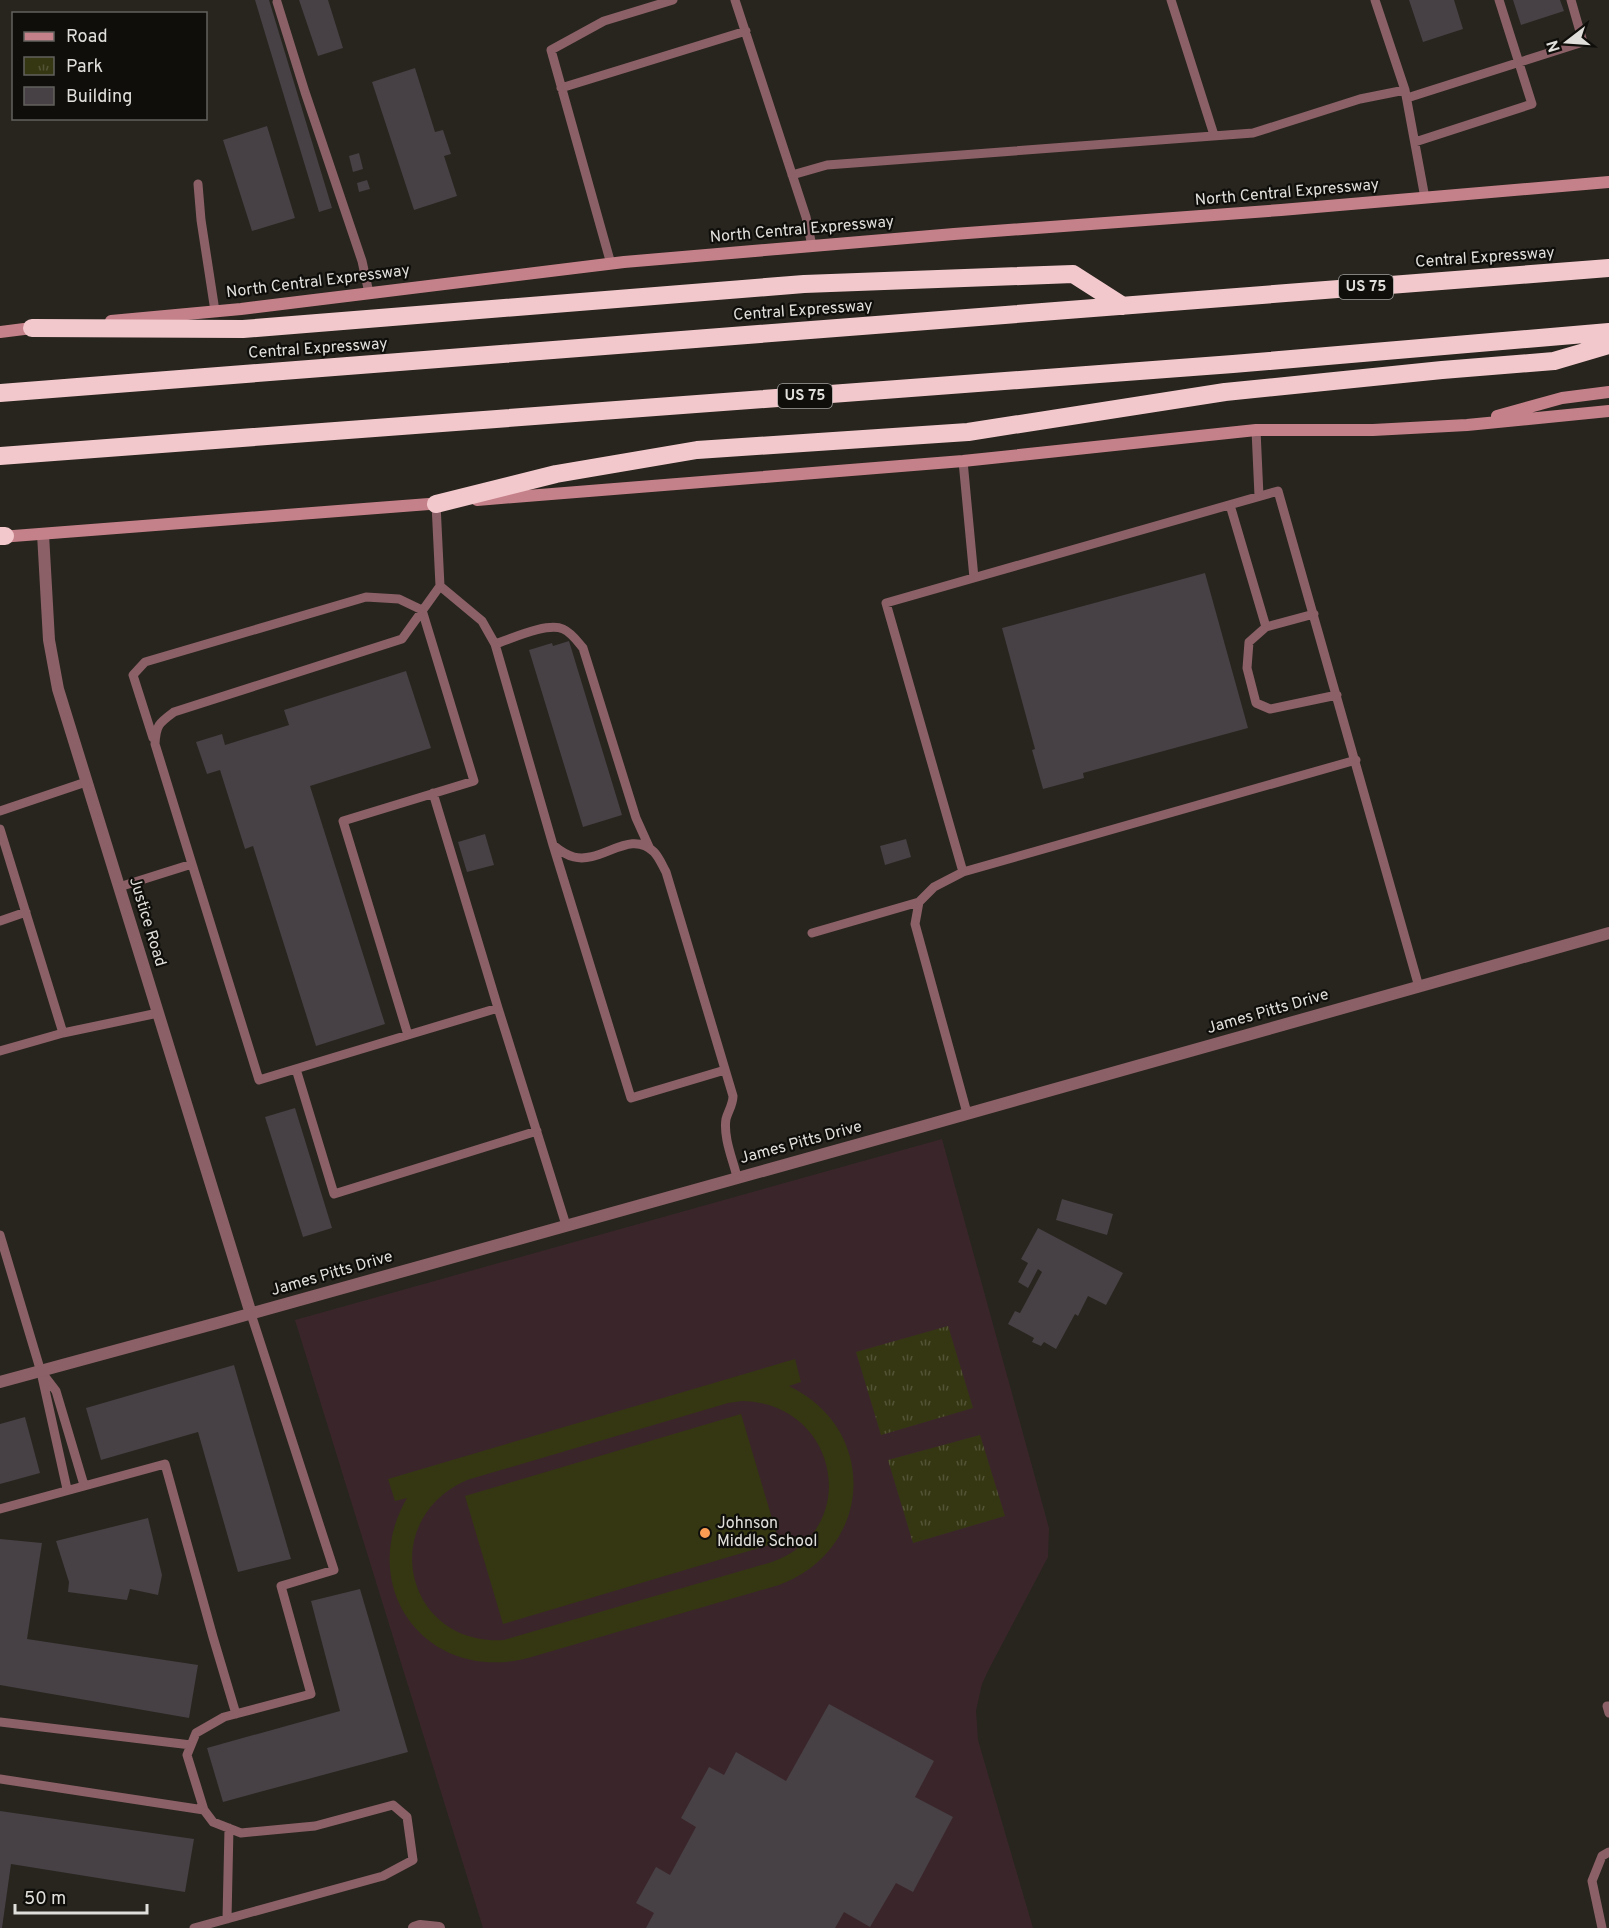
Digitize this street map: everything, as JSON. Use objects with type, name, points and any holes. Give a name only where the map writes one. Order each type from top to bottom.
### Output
[{"type":"highway","name":"Central Expressway","points":[[0,393],[1609,268]]},
{"type":"highway","points":[[32,328],[243,329],[804,284],[1073,274],[1123,306]]},
{"type":"highway","name":"US 75","points":[[0,456],[1233,364],[1609,332]]},
{"type":"highway","points":[[436,504],[556,474],[697,450],[968,432],[1225,392],[1442,370],[1554,362],[1609,345]]},
{"type":"main road","name":"North Central Expressway","points":[[0,332],[215,311],[611,264],[965,233],[1609,182]]},
{"type":"main road","points":[[1467,424],[1562,398],[1609,392]]},
{"type":"main road","points":[[2,536],[436,504],[963,461],[1256,430],[1373,430],[1609,411]]},
{"type":"street","name":"Justice Road","points":[[43,534],[47,621],[51,657],[58,689],[251,1314]]},
{"type":"street","name":"James Pitts Drive","points":[[0,1382],[251,1314],[1609,933]]},
{"type":"street","points":[[414,1928],[420,1926],[439,1928]]},
{"type":"lane","points":[[611,264],[551,50],[604,21],[673,0]]},
{"type":"lane","points":[[735,0],[806,217],[812,246]]},
{"type":"lane","points":[[1171,0],[1214,135]]},
{"type":"lane","points":[[1375,0],[1406,94],[1425,198]]},
{"type":"lane","points":[[1414,141],[1532,104],[1499,0]]},
{"type":"lane","points":[[792,175],[827,165],[1253,133],[1360,99],[1406,94],[1583,42],[1571,0]]},
{"type":"lane","points":[[277,2],[304,92],[362,261],[369,293]]},
{"type":"lane","points":[[561,88],[746,31]]},
{"type":"lane","points":[[198,184],[201,220],[215,311]]},
{"type":"lane","points":[[1256,430],[1258,496]]},
{"type":"lane","points":[[963,461],[974,578]]},
{"type":"lane","points":[[963,872],[886,603],[1278,491],[1419,987]]},
{"type":"lane","points":[[154,744],[156,728],[162,720],[174,712],[402,639],[440,586],[436,504]]},
{"type":"lane","points":[[1230,505],[1266,627]]},
{"type":"lane","points":[[440,586],[482,621],[495,644],[631,1098],[725,1070]]},
{"type":"lane","points":[[408,1035],[343,821],[474,781],[422,610],[399,599],[366,597],[145,662],[133,675],[259,1080],[498,1008]]},
{"type":"lane","points":[[1314,614],[1266,627],[1249,642],[1247,668],[1256,703],[1270,709],[1337,695]]},
{"type":"lane","points":[[495,644],[547,627],[562,628],[584,648],[636,818],[650,849],[666,872],[733,1096],[733,1104],[726,1118],[726,1129],[737,1177]]},
{"type":"lane","points":[[812,933],[919,902],[934,887],[963,872],[1356,760]]},
{"type":"lane","points":[[0,811],[86,782]]},
{"type":"lane","points":[[433,793],[566,1225]]},
{"type":"lane","points":[[0,829],[63,1033]]},
{"type":"lane","points":[[554,845],[574,857],[588,858],[633,842],[641,843],[650,849]]},
{"type":"lane","points":[[119,887],[192,864]]},
{"type":"lane","points":[[919,902],[915,924],[967,1113]]},
{"type":"lane","points":[[0,921],[26,912]]},
{"type":"lane","points":[[0,1051],[63,1033],[158,1013]]},
{"type":"lane","points":[[296,1069],[334,1194],[537,1131]]},
{"type":"lane","points":[[0,1235],[41,1371],[67,1489]]},
{"type":"lane","points":[[194,1928],[383,1876],[412,1860],[407,1817],[393,1805],[315,1826],[241,1833],[213,1822],[204,1810],[187,1755],[196,1733],[224,1717],[311,1694],[281,1586],[333,1570],[251,1314]]},
{"type":"lane","points":[[41,1371],[57,1391],[84,1485]]},
{"type":"lane","points":[[0,1509],[165,1464],[236,1714]]},
{"type":"lane","points":[[1609,1706],[1607,1707],[1609,1713]]},
{"type":"lane","points":[[0,1722],[191,1745]]},
{"type":"lane","points":[[0,1779],[204,1810]]},
{"type":"lane","points":[[227,1919],[229,1828]]},
{"type":"lane","points":[[1602,1928],[1592,1881],[1602,1856],[1609,1852]]},
{"type":"shaded area","name":"Johnson Middle School","points":[[942,1139],[1049,1528],[1048,1557],[989,1669],[982,1684],[976,1711],[978,1740],[1033,1928],[483,1928],[295,1320]]},
{"type":"green space","points":[[948,1326],[973,1408],[881,1435],[856,1352]]},
{"type":"green space","points":[[795,1359],[801,1382],[789,1386],[819,1406],[839,1431],[851,1459],[853,1489],[847,1518],[833,1545],[810,1568],[779,1585],[528,1658],[492,1662],[459,1657],[432,1643],[410,1622],[396,1595],[390,1565],[393,1532],[407,1498],[395,1501],[388,1479]],"holes":[[[742,1401],[775,1407],[800,1422],[818,1444],[828,1470],[828,1498],[819,1524],[801,1546],[772,1562],[504,1640],[470,1636],[444,1623],[425,1603],[414,1577],[413,1550],[420,1523],[438,1499],[467,1480],[728,1403]]]},
{"type":"green space","points":[[741,1414],[779,1542],[503,1624],[465,1496]]},
{"type":"green space","points":[[980,1435],[1005,1516],[913,1543],[888,1460]]},
{"type":"building","points":[[255,0],[269,0],[332,208],[319,212]]},
{"type":"building","points":[[299,0],[328,0],[343,48],[318,56]]},
{"type":"building","points":[[1409,0],[1454,0],[1463,29],[1423,42]]},
{"type":"building","points":[[1513,0],[1560,0],[1564,11],[1521,25]]},
{"type":"building","points":[[415,68],[435,132],[443,130],[451,154],[444,156],[457,196],[414,210],[372,82]]},
{"type":"building","points":[[267,126],[295,218],[252,231],[223,140]]},
{"type":"building","points":[[359,153],[363,169],[353,172],[349,156]]},
{"type":"building","points":[[367,180],[370,189],[359,192],[357,183]]},
{"type":"building","points":[[1205,573],[1248,728],[1083,773],[1084,778],[1043,789],[1032,750],[1035,749],[1002,628]]},
{"type":"building","points":[[569,641],[622,815],[583,827],[529,650]]},
{"type":"building","points":[[406,671],[431,748],[310,786],[385,1024],[316,1046],[253,846],[245,849],[220,770],[207,774],[196,742],[222,734],[225,745],[289,725],[284,710]]},
{"type":"building","points":[[485,834],[494,865],[467,872],[458,842]]},
{"type":"building","points":[[906,839],[911,857],[885,865],[880,846]]},
{"type":"building","points":[[295,1108],[332,1228],[303,1237],[265,1117]]},
{"type":"building","points":[[1062,1199],[1113,1214],[1107,1235],[1056,1220]]},
{"type":"building","points":[[1038,1228],[1123,1273],[1106,1305],[1088,1296],[1078,1316],[1075,1314],[1056,1349],[1044,1342],[1041,1346],[1032,1342],[1034,1338],[1008,1324],[1015,1311],[1020,1313],[1042,1272],[1038,1269],[1028,1288],[1018,1282],[1028,1263],[1021,1259]]},
{"type":"building","points":[[234,1365],[291,1559],[238,1572],[198,1432],[101,1460],[86,1408]]},
{"type":"building","points":[[25,1417],[40,1473],[0,1484],[0,1424]]},
{"type":"building","points":[[148,1518],[162,1575],[158,1595],[130,1589],[127,1600],[68,1592],[69,1582],[56,1541]]},
{"type":"building","points":[[0,1539],[42,1543],[27,1639],[198,1665],[189,1718],[0,1685]]},
{"type":"building","points":[[360,1589],[408,1752],[223,1802],[207,1748],[340,1711],[311,1601]]},
{"type":"building","points":[[829,1704],[934,1761],[915,1797],[953,1817],[913,1892],[896,1883],[870,1927],[844,1912],[835,1928],[646,1928],[654,1913],[636,1903],[656,1867],[670,1875],[696,1827],[681,1818],[709,1767],[724,1775],[736,1752],[786,1781]]},
{"type":"building","points":[[0,1811],[194,1839],[185,1892],[11,1864],[2,1928],[0,1928]]},
{"type":"place","name":"Johnson Middle School","points":[[705,1533]]}]
